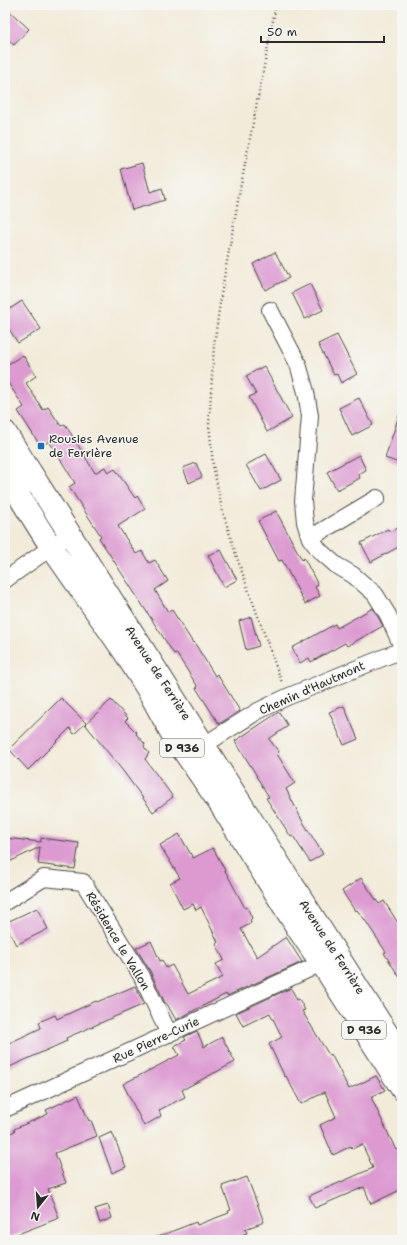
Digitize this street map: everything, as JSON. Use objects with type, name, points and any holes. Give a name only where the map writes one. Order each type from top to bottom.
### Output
[{"type":"main road","name":"Avenue de Ferrière","points":[[5,432],[61,520],[60,543],[179,744],[224,811],[298,929],[322,962],[402,1089]]},
{"type":"main road","name":"Avenue de Ferrière","points":[[5,466],[22,501],[60,543],[204,745],[273,855],[322,962],[402,1057]]},
{"type":"street","points":[[270,310],[298,364],[306,392],[310,416],[303,501],[305,522],[310,538],[320,552],[336,565],[353,575],[375,594],[388,615],[402,648]]},
{"type":"street","points":[[310,538],[377,498]]},
{"type":"street","points":[[5,580],[60,543]]},
{"type":"street","name":"Chemin d'Hautmont","points":[[204,745],[258,711],[287,696],[402,648]]},
{"type":"street","points":[[179,744],[190,747],[204,745]]},
{"type":"street","points":[[199,774],[197,762],[199,752],[204,745]]},
{"type":"street","name":"Résidence le Vallon","points":[[5,902],[44,878],[83,882],[141,975],[169,1034]]},
{"type":"street","name":"Rue Pierre-Curie","points":[[5,1109],[322,962]]},
{"type":"path","points":[[276,5],[222,289],[214,345],[209,424],[213,465],[222,509],[237,558],[287,696]]},
{"type":"building","points":[[5,7],[29,29],[14,45],[5,37]]},
{"type":"building","points":[[142,163],[150,192],[162,188],[165,200],[132,210],[121,169]]},
{"type":"building","points":[[275,252],[289,278],[265,290],[253,264]]},
{"type":"building","points":[[310,284],[323,310],[305,319],[292,293]]},
{"type":"building","points":[[22,301],[41,329],[18,343],[5,323],[5,312]]},
{"type":"building","points":[[337,335],[357,374],[341,383],[337,374],[334,375],[318,344]]},
{"type":"building","points":[[23,355],[36,376],[26,383],[43,410],[48,407],[61,426],[65,424],[95,473],[105,467],[108,473],[115,469],[135,498],[137,496],[145,509],[118,526],[136,554],[142,551],[149,563],[155,560],[168,581],[155,590],[168,612],[172,610],[215,676],[217,674],[240,711],[219,724],[196,688],[198,687],[176,653],[174,654],[99,538],[101,536],[69,487],[75,483],[49,441],[41,447],[18,411],[24,407],[5,378],[5,366]]},
{"type":"building","points":[[264,366],[292,418],[267,432],[249,397],[256,394],[246,376]]},
{"type":"building","points":[[359,398],[373,425],[352,436],[339,408]]},
{"type":"building","points":[[399,415],[402,416],[402,464],[385,458]]},
{"type":"building","points":[[266,454],[281,480],[261,491],[246,465]]},
{"type":"building","points":[[359,455],[366,470],[358,474],[360,478],[337,490],[327,472]]},
{"type":"building","points":[[196,463],[202,477],[189,483],[183,468]]},
{"type":"building","points":[[276,511],[302,560],[304,558],[318,585],[315,587],[320,596],[305,604],[282,560],[279,561],[258,521]]},
{"type":"building","points":[[402,526],[402,545],[371,562],[361,543],[388,529],[390,532]]},
{"type":"building","points":[[221,550],[237,580],[224,587],[208,555]]},
{"type":"building","points":[[373,608],[383,626],[347,646],[345,643],[311,662],[309,658],[300,663],[292,648],[335,624],[337,628]]},
{"type":"building","points":[[251,617],[259,646],[246,650],[239,621]]},
{"type":"building","points":[[61,698],[86,723],[74,734],[70,728],[28,770],[9,749]]},
{"type":"building","points":[[111,700],[128,718],[125,721],[145,744],[144,747],[149,753],[145,759],[173,797],[153,812],[123,771],[85,724]]},
{"type":"building","points":[[344,706],[358,739],[344,745],[329,712]]},
{"type":"building","points":[[279,712],[288,726],[269,739],[279,752],[277,754],[295,783],[286,789],[303,822],[323,854],[310,862],[293,836],[291,837],[266,798],[269,797],[235,741]]},
{"type":"building","points":[[179,834],[193,858],[213,848],[245,908],[247,907],[252,918],[250,920],[251,923],[241,929],[257,957],[286,937],[302,962],[227,996],[226,994],[176,1020],[165,1003],[150,971],[136,948],[151,941],[160,961],[162,960],[166,968],[172,965],[188,994],[223,977],[216,964],[224,960],[216,944],[218,942],[201,907],[196,910],[193,904],[183,909],[170,883],[180,878],[160,845]]},
{"type":"building","points":[[5,838],[41,842],[41,838],[79,843],[75,869],[38,864],[40,847],[5,864]]},
{"type":"building","points":[[361,878],[379,904],[384,901],[402,929],[402,981],[384,953],[386,952],[365,920],[357,910],[355,911],[342,891]]},
{"type":"building","points":[[37,908],[48,929],[16,945],[5,923]]},
{"type":"building","points":[[135,986],[144,1004],[66,1038],[67,1041],[5,1069],[5,1045],[41,1028],[39,1022],[55,1015],[57,1019],[96,1001],[97,1002]]},
{"type":"building","points":[[291,988],[297,1000],[299,999],[305,1010],[302,1011],[329,1055],[331,1054],[349,1089],[376,1076],[385,1090],[371,1097],[396,1150],[402,1148],[402,1189],[371,1204],[364,1187],[315,1208],[309,1196],[373,1168],[362,1144],[352,1149],[351,1146],[333,1155],[320,1125],[336,1117],[325,1092],[301,1104],[286,1076],[285,1077],[269,1044],[282,1037],[270,1013],[243,1026],[236,1013]]},
{"type":"building","points":[[197,1031],[204,1047],[222,1037],[235,1062],[182,1090],[185,1097],[159,1110],[161,1116],[144,1126],[123,1084],[179,1055],[174,1046],[186,1040],[184,1037]]},
{"type":"building","points":[[78,1095],[89,1121],[91,1120],[97,1136],[55,1153],[66,1183],[48,1189],[59,1218],[5,1239],[5,1135],[15,1131],[14,1129],[48,1114],[46,1110]]},
{"type":"building","points":[[112,1132],[126,1167],[112,1173],[99,1138]]},
{"type":"building","points":[[247,1177],[264,1222],[245,1229],[247,1233],[227,1240],[152,1239],[196,1222],[197,1225],[229,1213],[228,1211],[231,1210],[222,1186]]},
{"type":"building","points":[[108,1205],[112,1218],[100,1223],[95,1209]]},
{"type":"place","name":"Rousies Avenue de Ferrière","points":[[41,446]]}]
